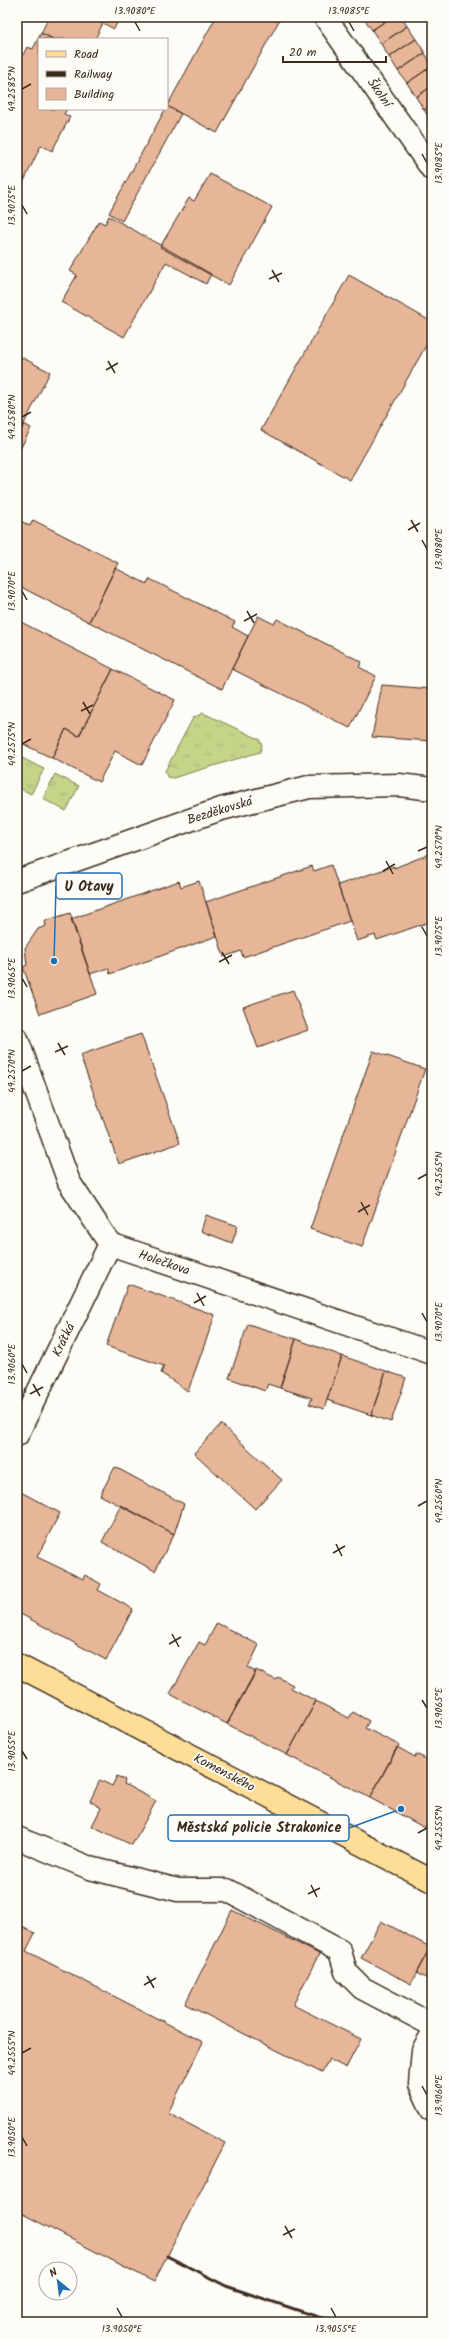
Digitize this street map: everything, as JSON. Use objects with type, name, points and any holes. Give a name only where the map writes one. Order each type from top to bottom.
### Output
[{"type":"main road","name":"Komenského","points":[[17,1665],[432,1881]]},
{"type":"street","name":"Školní","points":[[325,17],[432,170]]},
{"type":"street","name":"Bezděkovská","points":[[17,881],[221,809],[309,787],[399,785],[432,789]]},
{"type":"street","points":[[17,1040],[69,1182],[110,1244]]},
{"type":"street","name":"Holečkova","points":[[110,1244],[432,1353]]},
{"type":"street","name":"Krátká","points":[[17,1435],[110,1244]]},
{"type":"street","points":[[17,1838],[90,1868],[178,1890],[227,1890],[340,1951],[346,1972],[362,1988],[432,2025]]},
{"type":"street","points":[[432,2035],[423,2050],[420,2084],[430,2109],[432,2110]]},
{"type":"green space","points":[[203,713],[259,739],[262,745],[260,752],[173,778],[167,777],[165,771],[193,718]]},
{"type":"green space","points":[[20,757],[44,769],[31,794],[17,787],[17,764]]},
{"type":"green space","points":[[55,774],[79,786],[66,811],[43,799]]},
{"type":"building","points":[[49,17],[120,17],[114,29],[103,23],[96,38],[51,38],[41,33]]},
{"type":"building","points":[[216,17],[281,17],[217,133],[168,107]]},
{"type":"building","points":[[363,17],[392,17],[372,30]]},
{"type":"building","points":[[392,17],[401,17],[407,26],[381,44],[372,30]]},
{"type":"building","points":[[407,26],[416,39],[389,57],[381,44]]},
{"type":"building","points":[[41,33],[51,38],[38,38]]},
{"type":"building","points":[[38,39],[38,110],[66,110],[64,114],[70,117],[52,151],[41,145],[25,179],[17,175],[17,67],[27,47],[33,49]]},
{"type":"building","points":[[416,39],[425,53],[398,71],[389,57]]},
{"type":"building","points":[[425,53],[432,66],[407,83],[398,71]]},
{"type":"building","points":[[432,66],[432,86],[416,97],[407,83]]},
{"type":"building","points":[[432,86],[432,105],[424,110],[416,97]]},
{"type":"building","points":[[432,105],[432,122],[424,110]]},
{"type":"building","points":[[168,107],[181,114],[122,221],[109,213],[165,110],[168,110]]},
{"type":"building","points":[[210,174],[272,207],[229,285],[160,247],[189,198],[194,201]]},
{"type":"building","points":[[17,175],[25,179],[17,194]]},
{"type":"building","points":[[17,195],[22,198],[17,208]]},
{"type":"building","points":[[109,216],[211,274],[206,284],[166,262],[124,337],[61,302],[77,275],[70,271],[99,221],[105,224]]},
{"type":"building","points":[[349,275],[432,322],[432,335],[350,480],[261,430]]},
{"type":"building","points":[[17,355],[50,372],[22,428],[17,426]]},
{"type":"building","points":[[24,424],[31,428],[17,455],[17,438]]},
{"type":"building","points":[[17,426],[22,428],[17,438]]},
{"type":"building","points":[[17,519],[30,526],[33,520],[118,563],[89,622],[17,585]]},
{"type":"building","points":[[115,568],[147,584],[150,579],[235,622],[232,627],[248,636],[222,689],[89,622]]},
{"type":"building","points":[[258,616],[274,624],[277,619],[362,662],[359,667],[376,676],[350,728],[232,669]]},
{"type":"building","points":[[17,620],[113,669],[79,736],[66,729],[52,758],[17,741]]},
{"type":"building","points":[[113,669],[175,700],[142,765],[115,751],[99,782],[52,758],[66,729],[79,736]]},
{"type":"building","points":[[382,685],[432,689],[432,741],[372,737]]},
{"type":"building","points":[[432,853],[432,921],[377,940],[375,935],[357,941],[338,885],[394,866],[394,868]]},
{"type":"building","points":[[331,865],[350,921],[243,957],[241,951],[224,957],[206,902],[312,866],[314,871]]},
{"type":"building","points":[[179,881],[181,887],[199,881],[217,936],[110,974],[108,968],[90,974],[71,919]]},
{"type":"building","points":[[70,913],[97,994],[40,1014],[23,967],[27,965],[25,948],[38,929],[46,926],[45,921]]},
{"type":"building","points":[[293,990],[308,1030],[258,1048],[243,1007]]},
{"type":"building","points":[[141,1034],[180,1143],[119,1164],[80,1055]]},
{"type":"building","points":[[373,1051],[425,1069],[362,1247],[310,1229]]},
{"type":"building","points":[[206,1215],[238,1226],[232,1243],[201,1231]]},
{"type":"building","points":[[128,1284],[215,1315],[188,1391],[161,1373],[164,1366],[106,1346]]},
{"type":"building","points":[[248,1324],[296,1339],[280,1388],[268,1384],[265,1391],[229,1378]]},
{"type":"building","points":[[296,1339],[342,1356],[324,1409],[309,1404],[312,1398],[280,1388]]},
{"type":"building","points":[[342,1356],[386,1371],[371,1415],[327,1400]]},
{"type":"building","points":[[386,1371],[406,1378],[391,1422],[371,1415]]},
{"type":"building","points":[[221,1424],[282,1480],[255,1509],[194,1453]]},
{"type":"building","points":[[115,1467],[184,1504],[174,1534],[100,1495]]},
{"type":"building","points":[[17,1490],[60,1513],[37,1557],[83,1579],[85,1575],[101,1584],[98,1590],[133,1609],[106,1660],[17,1612]]},
{"type":"building","points":[[121,1505],[174,1534],[155,1571],[102,1542]]},
{"type":"building","points":[[217,1623],[259,1645],[248,1668],[256,1672],[227,1724],[170,1694],[199,1642],[205,1645]]},
{"type":"building","points":[[256,1670],[276,1680],[278,1677],[293,1685],[291,1688],[316,1701],[287,1755],[227,1724]]},
{"type":"building","points":[[316,1701],[349,1718],[353,1712],[369,1721],[365,1728],[399,1745],[370,1798],[287,1755]]},
{"type":"building","points":[[397,1747],[415,1757],[416,1754],[432,1762],[432,1813],[425,1828],[370,1798]]},
{"type":"building","points":[[117,1776],[125,1780],[124,1784],[156,1801],[132,1845],[92,1826],[101,1808],[90,1801],[100,1780],[112,1786]]},
{"type":"building","points":[[432,1813],[432,1832],[425,1828]]},
{"type":"building","points":[[232,1910],[319,1954],[293,2005],[361,2039],[346,2068],[329,2059],[322,2073],[185,2004]]},
{"type":"building","points":[[381,1921],[430,1947],[411,1984],[361,1958]]},
{"type":"building","points":[[17,1923],[35,1933],[26,1951],[203,2042],[168,2113],[225,2143],[154,2282],[17,2211]]},
{"type":"building","points":[[432,1944],[432,1981],[416,1973]]},
{"type":"railway","points":[[167,2256],[226,2286],[318,2317],[342,2322]]},
{"type":"place","name":"U Otavy","points":[[54,961]]},
{"type":"place","name":"Městská policie Strakonice","points":[[401,1809]]}]
